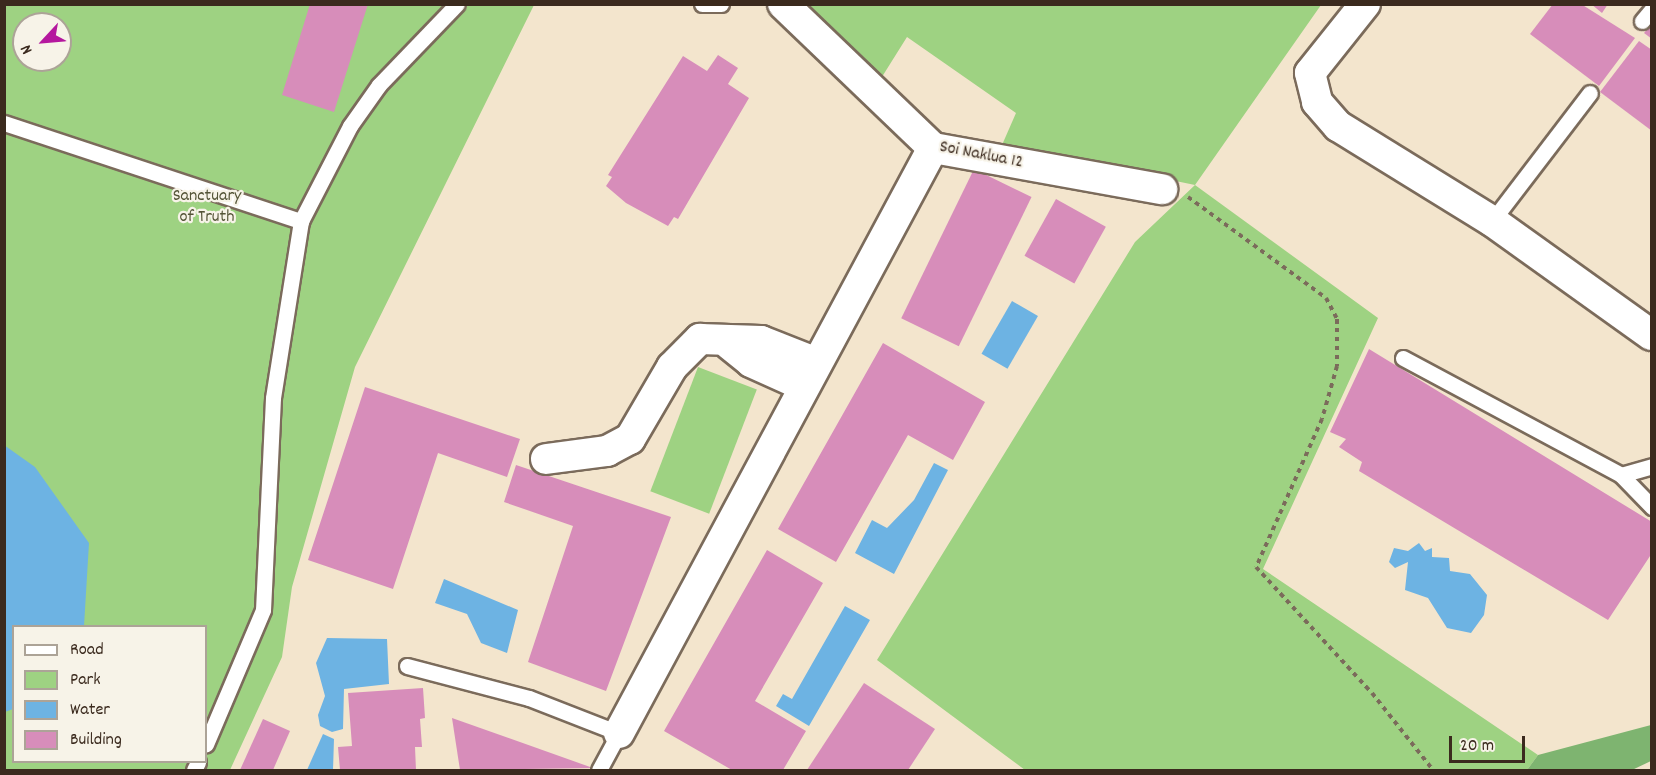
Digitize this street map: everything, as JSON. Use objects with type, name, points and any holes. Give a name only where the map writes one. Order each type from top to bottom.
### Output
[{"type":"street","name":"Soi Naklua 12","points":[[783,4],[933,148],[1162,189]]},
{"type":"street","points":[[1365,4],[1310,73],[1317,102],[1338,126],[1492,221],[1651,335]]},
{"type":"street","points":[[619,733],[933,148]]},
{"type":"street","points":[[546,459],[596,454],[622,444],[643,424],[683,353],[700,339],[729,344],[761,341],[810,374]]},
{"type":"lane","points":[[207,742],[263,610],[273,398],[301,221],[350,126],[374,93],[457,4]]},
{"type":"lane","points":[[702,4],[721,4]]},
{"type":"lane","points":[[1492,221],[1590,93]]},
{"type":"lane","points":[[4,123],[301,221]]},
{"type":"lane","points":[[1403,358],[1621,476],[1652,507]]},
{"type":"lane","points":[[1621,476],[1652,466]]},
{"type":"lane","points":[[407,666],[529,698],[619,733],[599,771]]},
{"type":"path","points":[[1162,189],[1188,197],[1326,298],[1337,319],[1337,366],[1322,419],[1256,567],[1372,693],[1433,771]]},
{"type":"green space","name":"Sanctuary of Truth","points":[[5,5],[534,5],[355,367],[292,587],[282,657],[230,770],[5,770]]},
{"type":"green space","points":[[793,5],[1321,5],[1195,185],[1002,145],[1016,113],[907,37],[880,80]]},
{"type":"green space","points":[[1195,185],[1378,318],[1263,569],[1538,755],[1527,770],[1025,770],[877,660],[1135,242]]},
{"type":"green space","points":[[698,367],[757,390],[709,514],[650,491]]},
{"type":"green space","points":[[1651,725],[1651,761],[1632,770],[1527,770],[1538,755]]},
{"type":"water","points":[[1012,301],[1038,316],[1007,369],[982,354]]},
{"type":"water","points":[[4,445],[35,467],[89,543],[84,625],[12,625],[12,709],[5,712]]},
{"type":"water","points":[[934,463],[948,470],[894,574],[855,553],[872,520],[887,528],[914,500]]},
{"type":"water","points":[[1419,543],[1425,551],[1432,548],[1432,557],[1449,558],[1450,571],[1470,574],[1487,595],[1484,615],[1471,633],[1447,628],[1428,598],[1405,590],[1408,562],[1395,568],[1389,562],[1394,548],[1408,551]]},
{"type":"water","points":[[444,579],[518,610],[507,653],[481,643],[467,614],[435,603]]},
{"type":"water","points":[[845,606],[870,620],[809,726],[776,706],[783,694],[792,699]]},
{"type":"water","points":[[327,638],[387,639],[389,684],[344,689],[343,729],[332,732],[320,726],[318,715],[325,696],[316,663]]},
{"type":"water","points":[[323,734],[334,739],[333,770],[307,770]]},
{"type":"building","points":[[310,4],[368,4],[334,112],[282,95]]},
{"type":"building","points":[[1553,4],[1581,4],[1635,38],[1599,86],[1530,34]]},
{"type":"building","points":[[1591,4],[1608,4],[1602,13]]},
{"type":"building","points":[[1652,23],[1652,39],[1644,33]]},
{"type":"building","points":[[1639,41],[1652,50],[1652,131],[1600,92]]},
{"type":"building","points":[[718,55],[738,68],[728,84],[749,98],[678,219],[674,217],[668,226],[626,203],[606,186],[612,177],[608,175],[683,56],[707,71]]},
{"type":"building","points":[[974,169],[1032,197],[959,346],[901,318]]},
{"type":"building","points":[[1056,199],[1106,227],[1074,283],[1024,256]]},
{"type":"building","points":[[883,343],[985,402],[953,460],[908,435],[836,562],[778,529]]},
{"type":"building","points":[[1369,349],[1652,522],[1652,553],[1608,620],[1359,471],[1362,462],[1339,447],[1346,439],[1330,432]]},
{"type":"building","points":[[365,387],[520,439],[507,477],[438,453],[393,589],[308,560]]},
{"type":"building","points":[[516,465],[671,517],[606,691],[528,662],[573,526],[504,502]]},
{"type":"building","points":[[767,550],[823,583],[755,701],[806,731],[783,770],[732,770],[664,731]]},
{"type":"building","points":[[864,683],[935,729],[908,770],[807,770]]},
{"type":"building","points":[[423,688],[425,718],[420,719],[422,747],[415,747],[416,770],[340,770],[338,747],[352,746],[348,693]]},
{"type":"building","points":[[452,718],[593,768],[460,770]]},
{"type":"building","points":[[263,719],[290,731],[273,770],[240,770]]}]
